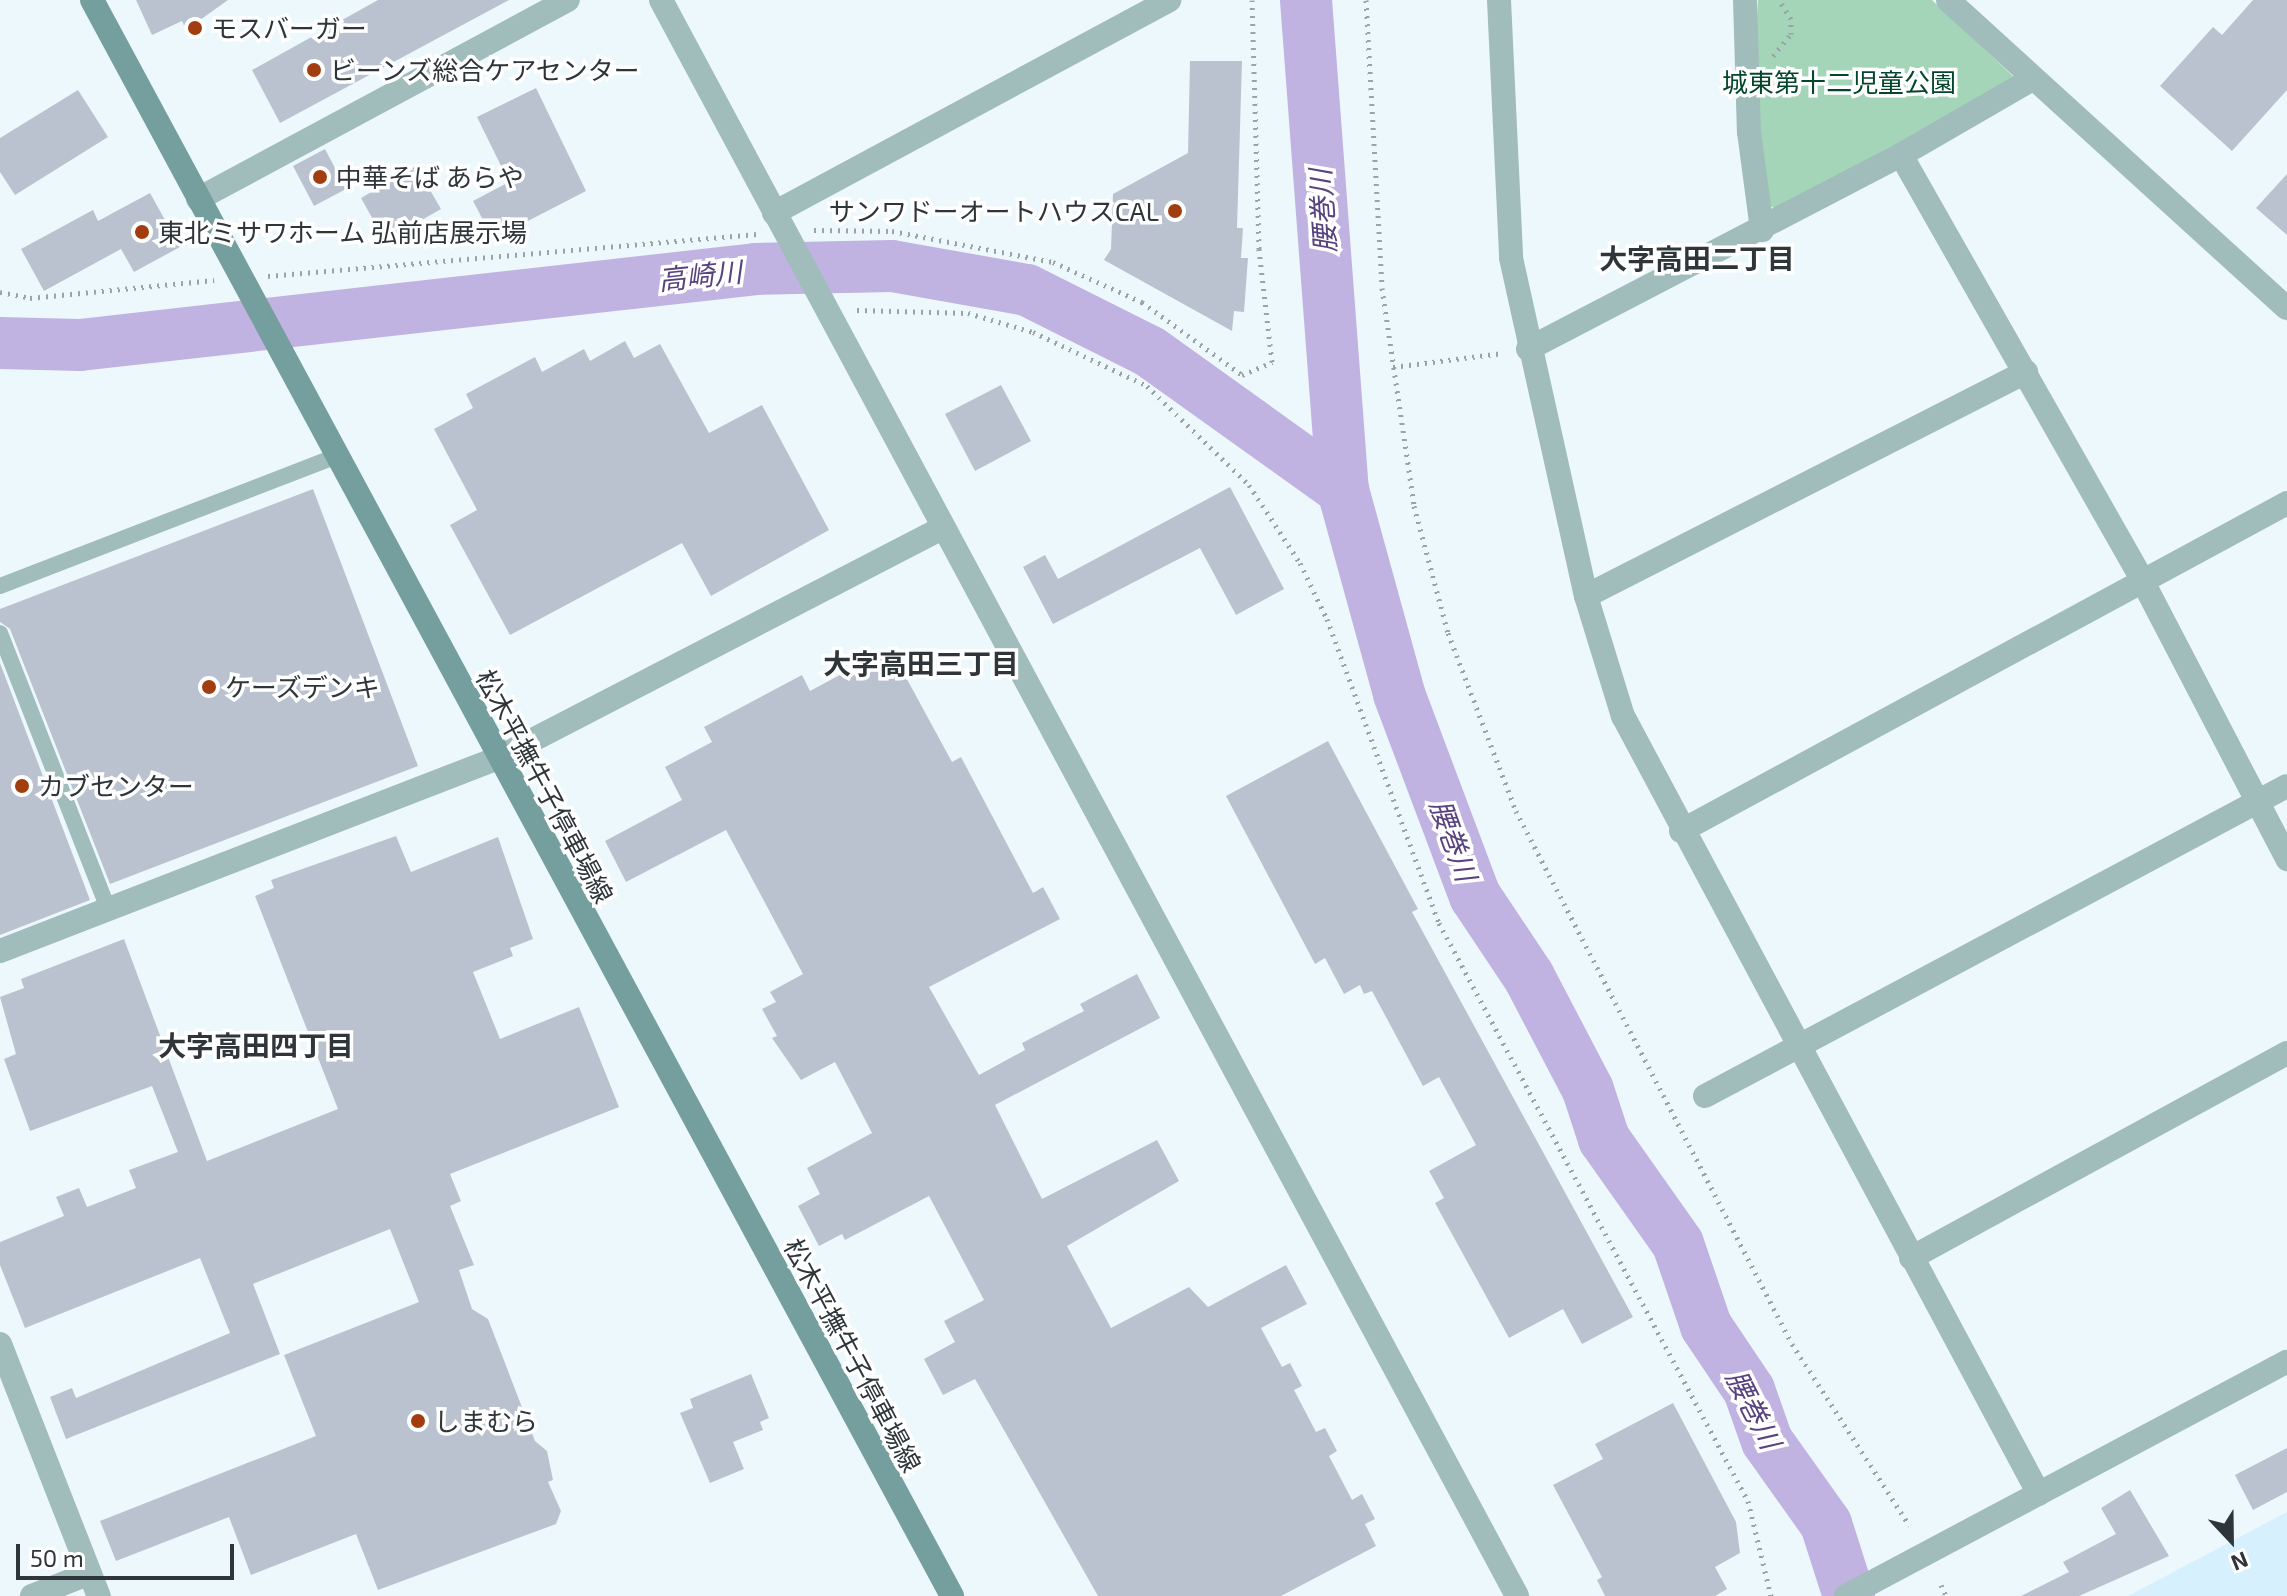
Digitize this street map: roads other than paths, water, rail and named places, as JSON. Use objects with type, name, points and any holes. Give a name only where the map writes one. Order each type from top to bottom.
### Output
[{"type":"main road","name":"松木平撫牛子停車場線","points":[[92,0],[952,1596]]},
{"type":"street","points":[[198,199],[568,0]]},
{"type":"street","points":[[661,0],[1517,1596]]},
{"type":"street","points":[[782,227],[1169,0]]},
{"type":"street","points":[[1499,0],[1511,258],[1528,349],[1586,596],[1623,716],[1681,831],[1802,1047],[1911,1258],[2039,1494]]},
{"type":"street","points":[[1745,0],[1745,62],[1762,230]]},
{"type":"street","points":[[1948,0],[2031,80],[2287,308]]},
{"type":"street","points":[[1528,349],[1762,230],[2031,80]]},
{"type":"street","points":[[1901,155],[2141,578],[2287,859]]},
{"type":"street","points":[[1586,596],[2026,372]]},
{"type":"street","points":[[1681,831],[2141,578],[2287,503]]},
{"type":"street","points":[[0,951],[498,758],[942,528]]},
{"type":"street","points":[[1705,1096],[2287,786]]},
{"type":"street","points":[[1911,1258],[2287,1053]]},
{"type":"street","points":[[0,1345],[99,1596]]},
{"type":"street","points":[[1846,1596],[2287,1362]]},
{"type":"street","points":[[32,1596],[90,1573]]},
{"type":"lane","points":[[0,586],[337,456]]},
{"type":"lane","points":[[0,633],[108,909]]},
{"type":"waterway","name":"腰巻川","points":[[1306,0],[1343,490],[1399,694],[1475,896],[1529,977],[1588,1090],[1604,1139],[1678,1244],[1706,1326],[1749,1390],[1767,1441],[1826,1524],[1849,1596]]},
{"type":"waterway","name":"高崎川","points":[[0,343],[80,345],[756,269],[892,266],[1027,290],[1149,351],[1343,490]]},
{"type":"place","name":"モスバーガー","points":[[195,28]]},
{"type":"place","name":"ビーンズ総合ケアセンター","points":[[314,70]]},
{"type":"place","name":"中華そば あらや","points":[[320,177]]},
{"type":"place","name":"サンワドーオートハウスCAL","points":[[1175,211]]},
{"type":"place","name":"東北ミサワホーム 弘前店展示場","points":[[142,232]]},
{"type":"place","name":"ケーズデンキ","points":[[209,687]]},
{"type":"place","name":"カブセンター","points":[[22,786]]},
{"type":"place","name":"しまむら","points":[[418,1421]]},
{"type":"district","name":"大字高田二丁目","points":[[1697,258]]},
{"type":"district","name":"大字高田三丁目","points":[[921,663]]},
{"type":"district","name":"大字高田四丁目","points":[[256,1045]]},
{"type":"park label","name":"城東第十二児童公園","points":[[1839,82]]}]
